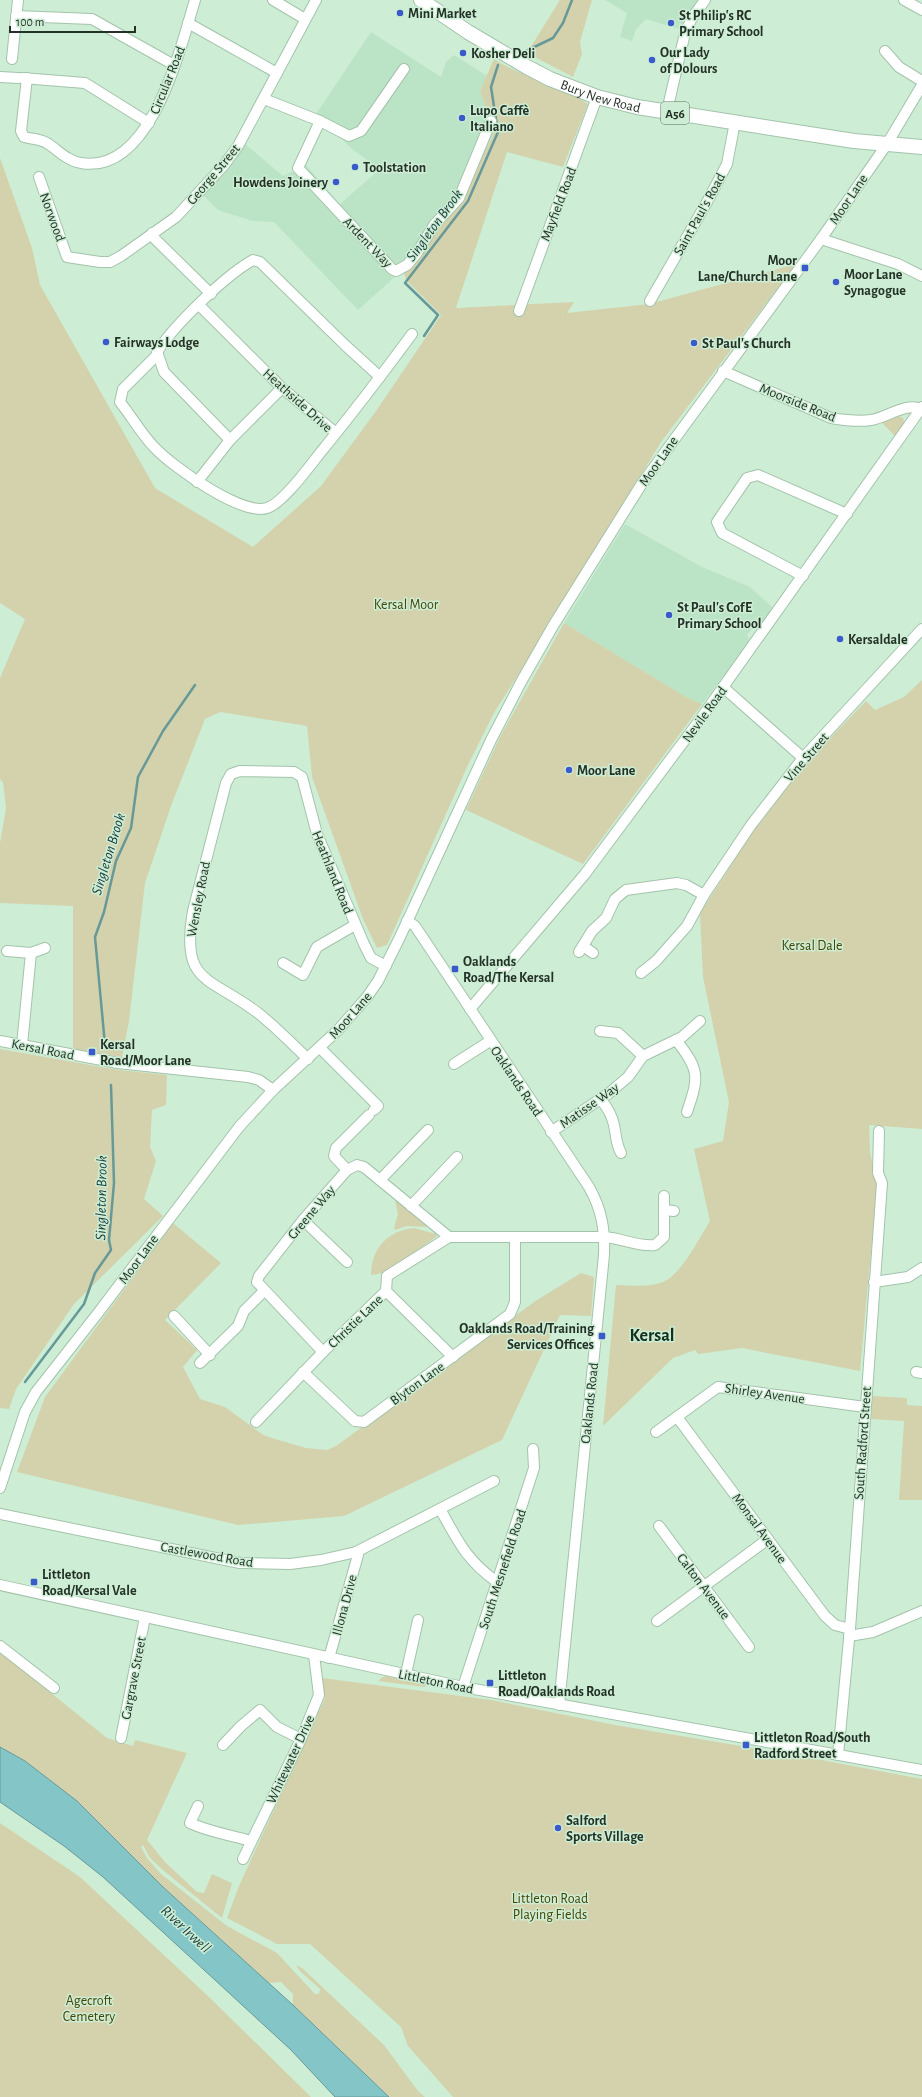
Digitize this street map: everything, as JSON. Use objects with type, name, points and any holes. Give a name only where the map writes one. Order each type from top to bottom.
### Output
[{"type":"highway","name":"Bury New Road","points":[[421,0],[527,67],[550,79],[597,97],[667,111],[854,141],[922,148]]},
{"type":"street","points":[[18,0],[12,62],[15,78],[85,83],[149,123]]},
{"type":"street","name":"Circular Road","points":[[15,78],[22,134],[24,137],[48,143],[59,153],[73,161],[89,163],[113,159],[128,148],[149,123],[158,106],[174,65],[195,0]]},
{"type":"street","points":[[273,0],[306,19]]},
{"type":"street","name":"George Street","points":[[67,257],[110,262],[121,256],[176,217],[224,165],[238,146],[316,0]]},
{"type":"street","points":[[667,111],[685,33],[692,18],[705,0]]},
{"type":"street","points":[[904,0],[922,10]]},
{"type":"street","points":[[16,16],[92,19],[174,65]]},
{"type":"street","points":[[188,23],[277,73]]},
{"type":"street","points":[[885,51],[899,67],[922,82]]},
{"type":"street","points":[[264,99],[320,121],[349,136],[357,134],[371,119],[404,69]]},
{"type":"street","name":"Moor Lane","points":[[0,1488],[25,1412],[36,1392],[239,1127],[273,1090],[320,1048],[367,997],[386,966],[468,787],[521,682],[641,485],[821,239],[887,144],[922,85]]},
{"type":"street","name":"Mayfield Road","points":[[519,311],[597,97]]},
{"type":"street","name":"Ardent Way","points":[[320,121],[298,168],[392,269],[399,270],[417,253],[434,225],[459,198],[491,121]]},
{"type":"street","name":"Saint Paul's Road","points":[[650,301],[727,164],[735,122]]},
{"type":"street","name":"Norwood","points":[[39,177],[67,257]]},
{"type":"street","points":[[152,233],[155,239],[211,294]]},
{"type":"street","points":[[821,239],[898,264],[922,276]]},
{"type":"street","points":[[230,440],[164,372],[157,352],[166,337],[199,305],[241,267],[253,260],[260,262],[380,377]]},
{"type":"street","name":"Heathside Drive","points":[[158,354],[123,390],[120,402],[155,448],[197,482],[225,498],[258,510],[268,508],[294,486],[336,433],[282,388],[199,305]]},
{"type":"street","points":[[336,433],[412,334]]},
{"type":"street","name":"Moorside Road","points":[[723,371],[831,418],[841,420],[871,420],[909,408],[922,408]]},
{"type":"street","points":[[197,482],[230,440],[282,388]]},
{"type":"street","name":"Nevile Road","points":[[470,1009],[585,874],[804,576],[922,408]]},
{"type":"street","points":[[804,576],[722,533],[717,522],[747,478],[758,474],[847,514]]},
{"type":"street","name":"Vine Street","points":[[648,972],[687,926],[704,895],[751,825],[803,758],[922,629]]},
{"type":"street","points":[[723,687],[803,758]]},
{"type":"street","name":"Wensley Road","points":[[294,772],[240,771],[231,774],[228,779],[193,911],[189,932],[189,950],[194,965],[206,979],[258,1013],[308,1059]]},
{"type":"street","name":"Heathland Road","points":[[294,772],[302,777],[317,834],[355,925],[372,958],[386,966]]},
{"type":"street","points":[[593,953],[581,949],[592,931],[606,918],[615,899],[626,890],[677,884],[686,885],[704,895]]},
{"type":"street","name":"Oaklands Road","points":[[407,921],[415,926],[596,1199],[602,1218],[604,1237],[599,1306],[559,1705]]},
{"type":"street","points":[[283,963],[303,975],[317,947],[355,925]]},
{"type":"street","points":[[7,951],[31,953],[45,948]]},
{"type":"street","points":[[22,1045],[31,953]]},
{"type":"street","name":"Matisse Way","points":[[551,1132],[601,1099],[628,1077],[643,1056],[676,1040],[700,1021]]},
{"type":"street","points":[[600,1031],[618,1033],[643,1056]]},
{"type":"street","points":[[676,1040],[689,1057],[695,1071],[696,1088],[687,1112]]},
{"type":"street","name":"Kersal Road","points":[[0,1041],[118,1063],[248,1077],[259,1080],[273,1090]]},
{"type":"street","points":[[454,1064],[490,1041]]},
{"type":"street","points":[[320,1048],[374,1110],[336,1148],[334,1156],[348,1170],[353,1166],[361,1166],[449,1237],[604,1237],[617,1238],[634,1245],[655,1245],[664,1237],[669,1210],[664,1196]]},
{"type":"street","points":[[601,1099],[611,1116],[616,1133],[616,1144],[621,1153]]},
{"type":"street","points":[[380,1180],[428,1130]]},
{"type":"street","name":"South Radford Street","points":[[838,1755],[849,1633],[864,1407],[882,1183],[878,1173],[879,1131]]},
{"type":"street","points":[[411,1206],[457,1158]]},
{"type":"street","name":"Greene Way","points":[[264,1291],[258,1285],[259,1276],[303,1220],[348,1170]]},
{"type":"street","points":[[303,1220],[346,1263]]},
{"type":"street","name":"Christie Lane","points":[[256,1422],[303,1372],[386,1291],[387,1276],[449,1237]]},
{"type":"street","name":"Blyton Lane","points":[[303,1372],[355,1421],[364,1422],[510,1314],[515,1302],[515,1237]]},
{"type":"street","points":[[874,1282],[908,1277],[922,1268]]},
{"type":"street","points":[[200,1362],[210,1355],[238,1326],[243,1314],[264,1291],[323,1352]]},
{"type":"street","points":[[386,1291],[452,1357]]},
{"type":"street","points":[[174,1316],[210,1355]]},
{"type":"street","name":"Shirley Avenue","points":[[656,1432],[718,1386],[864,1407]]},
{"type":"street","name":"Monsal Avenue","points":[[677,1417],[825,1616],[835,1625],[849,1633]]},
{"type":"street","name":"South Mesnefield Road","points":[[463,1687],[534,1468],[533,1449]]},
{"type":"street","name":"Castlewood Road","points":[[0,1514],[240,1563],[274,1564],[306,1562],[356,1552],[494,1481]]},
{"type":"street","points":[[440,1509],[465,1553],[478,1567],[497,1582]]},
{"type":"street","name":"Calton Avenue","points":[[659,1526],[749,1647]]},
{"type":"street","points":[[657,1621],[768,1539]]},
{"type":"street","name":"Illona Drive","points":[[329,1658],[358,1555],[356,1552]]},
{"type":"street","name":"Littleton Road","points":[[0,1585],[463,1687],[922,1770]]},
{"type":"street","points":[[849,1633],[873,1632],[922,1611]]},
{"type":"street","name":"Gargrave Street","points":[[121,1738],[145,1617]]},
{"type":"street","points":[[406,1674],[418,1620]]},
{"type":"street","points":[[0,1646],[54,1688]]},
{"type":"street","name":"Whitewater Drive","points":[[243,1859],[301,1739],[319,1695],[314,1655]]},
{"type":"street","points":[[223,1745],[241,1726],[260,1710],[277,1727],[301,1739]]},
{"type":"street","points":[[198,1806],[190,1823],[203,1829],[225,1833],[251,1841]]},
{"type":"shaded area","name":"St Philip's RC Primary School","points":[[605,0],[700,0],[679,29],[646,19],[636,29],[632,41],[620,37],[627,13]]},
{"type":"shaded area","points":[[371,32],[441,77],[446,62],[454,55],[487,76],[480,91],[495,131],[462,198],[405,268],[358,310],[274,222],[253,221],[218,210],[203,195],[245,144],[283,176],[306,165],[340,204],[380,169],[352,149],[316,114]]},
{"type":"shaded area","name":"St Paul's CofE Primary School","points":[[625,524],[702,567],[750,587],[772,607],[764,622],[757,623],[747,635],[750,642],[702,704],[686,697],[564,623]]},
{"type":"green space","points":[[560,0],[592,0],[580,42],[582,54],[573,77],[527,53]]},
{"type":"green space","name":"Kersal Moor","points":[[494,59],[505,66],[566,91],[588,104],[563,167],[507,152],[456,308],[574,302],[567,313],[649,304],[796,264],[661,442],[586,567],[494,713],[468,765],[387,945],[377,948],[363,919],[312,777],[307,726],[220,712],[205,719],[171,806],[145,883],[129,1021],[122,1057],[73,1050],[73,906],[0,903],[0,843],[6,808],[3,782],[0,779],[0,678],[25,619],[0,603],[0,158],[32,248],[40,285],[155,488],[253,547],[321,486],[376,411],[441,315],[406,280],[403,270],[462,198],[495,131],[480,91]]},
{"type":"green space","points":[[898,416],[903,418],[905,425],[896,437],[881,422]]},
{"type":"green space","name":"Moor Lane","points":[[564,623],[686,697],[702,704],[583,864],[466,810],[501,735]]},
{"type":"green space","name":"Kersal Dale","points":[[922,680],[922,1129],[869,1125],[870,1152],[877,1185],[860,1371],[742,1348],[698,1354],[695,1350],[673,1358],[603,1426],[616,1285],[651,1285],[663,1282],[670,1278],[683,1264],[710,1221],[694,1149],[723,1141],[729,1102],[703,977],[700,913],[755,829],[808,761],[866,701],[875,710],[904,697]]},
{"type":"green space","points":[[0,1049],[119,1070],[167,1075],[166,1105],[152,1110],[150,1147],[156,1161],[144,1199],[163,1216],[74,1304],[16,1389],[9,1409],[0,1408]]},
{"type":"green space","points":[[395,1200],[428,1227],[407,1226],[395,1230],[394,1228],[398,1214]]},
{"type":"green space","points":[[173,1223],[221,1263],[165,1320],[197,1350],[183,1367],[200,1399],[225,1407],[263,1435],[306,1448],[327,1450],[336,1446],[537,1300],[581,1273],[594,1277],[591,1316],[560,1315],[502,1440],[344,1516],[238,1525],[17,1472],[45,1397]]},
{"type":"green space","points":[[414,1228],[436,1234],[437,1236],[388,1272],[371,1275],[374,1257],[383,1242],[396,1233]]},
{"type":"green space","points":[[872,1396],[907,1398],[907,1405],[922,1406],[922,1500],[899,1500],[904,1421],[871,1419]]},
{"type":"green space","points":[[0,1652],[107,1738],[133,1746],[135,1740],[187,1753],[147,1840],[165,1862],[197,1892],[204,1893],[212,1874],[232,1883],[222,1918],[164,1871],[150,1858],[143,1845],[141,1847],[147,1858],[161,1874],[227,1926],[277,1953],[315,1994],[319,1994],[320,1989],[300,1971],[296,1965],[302,1968],[384,2045],[418,2091],[425,2097],[389,2097],[293,2005],[293,1994],[281,1982],[269,1983],[163,1887],[77,1801],[25,1761],[0,1747]]},
{"type":"green space","points":[[387,1676],[426,1684],[425,1687],[378,1681]]},
{"type":"green space","name":"Littleton Road Playing Fields","points":[[322,1678],[491,1700],[615,1725],[795,1755],[922,1779],[922,2097],[453,2097],[408,2046],[401,2027],[310,1944],[277,1944],[227,1918],[239,1886],[325,1698]]},
{"type":"green space","name":"Agecroft Cemetery","points":[[0,1823],[80,1877],[209,1997],[311,2097],[0,2097]]},
{"type":"water","name":"River Irwell","points":[[0,1747],[25,1761],[77,1801],[163,1887],[293,2005],[389,2097],[335,2097],[291,2050],[103,1877],[64,1846],[0,1802]]},
{"type":"waterway","name":"Singleton Brook","points":[[526,51],[553,38],[563,23],[572,0]]},
{"type":"waterway","name":"Singleton Brook","points":[[424,336],[438,315],[405,283],[468,201],[498,132],[491,87],[498,65]]},
{"type":"waterway","name":"Singleton Brook","points":[[105,1045],[95,937],[104,912],[116,861],[131,828],[138,777],[163,731],[195,685]]},
{"type":"waterway","name":"Singleton Brook","points":[[25,1382],[84,1304],[95,1273],[111,1250],[109,1240],[114,1183],[111,1085]]},
{"type":"place","name":"Mini Market","points":[[400,13]]},
{"type":"place","name":"St Philip's RC Primary School","points":[[671,23]]},
{"type":"place","name":"Kosher Deli","points":[[463,53]]},
{"type":"place","name":"Our Lady of Dolours","points":[[652,60]]},
{"type":"place","name":"Lupo Caffè Italiano","points":[[462,118]]},
{"type":"place","name":"Toolstation","points":[[355,167]]},
{"type":"place","name":"Howdens Joinery","points":[[336,182]]},
{"type":"place","name":"Moor Lane/Church Lane","points":[[805,268]]},
{"type":"place","name":"Moor Lane Synagogue","points":[[836,282]]},
{"type":"place","name":"Fairways Lodge","points":[[106,342]]},
{"type":"place","name":"St Paul's Church","points":[[694,343]]},
{"type":"place","name":"St Paul's CofE Primary School","points":[[669,615]]},
{"type":"place","name":"Kersaldale","points":[[840,639]]},
{"type":"place","name":"Moor Lane","points":[[569,770]]},
{"type":"place","name":"Oaklands Road/The Kersal","points":[[455,969]]},
{"type":"place","name":"Kersal Road/Moor Lane","points":[[92,1052]]},
{"type":"place","name":"Oaklands Road/Training Services Offices","points":[[602,1336]]},
{"type":"place","name":"Littleton Road/Kersal Vale","points":[[34,1582]]},
{"type":"place","name":"Littleton Road/Oaklands Road","points":[[490,1683]]},
{"type":"place","name":"Littleton Road/South Radford Street","points":[[746,1745]]},
{"type":"place","name":"Salford Sports Village","points":[[558,1828]]},
{"type":"district","name":"Kersal","points":[[652,1335]]}]
